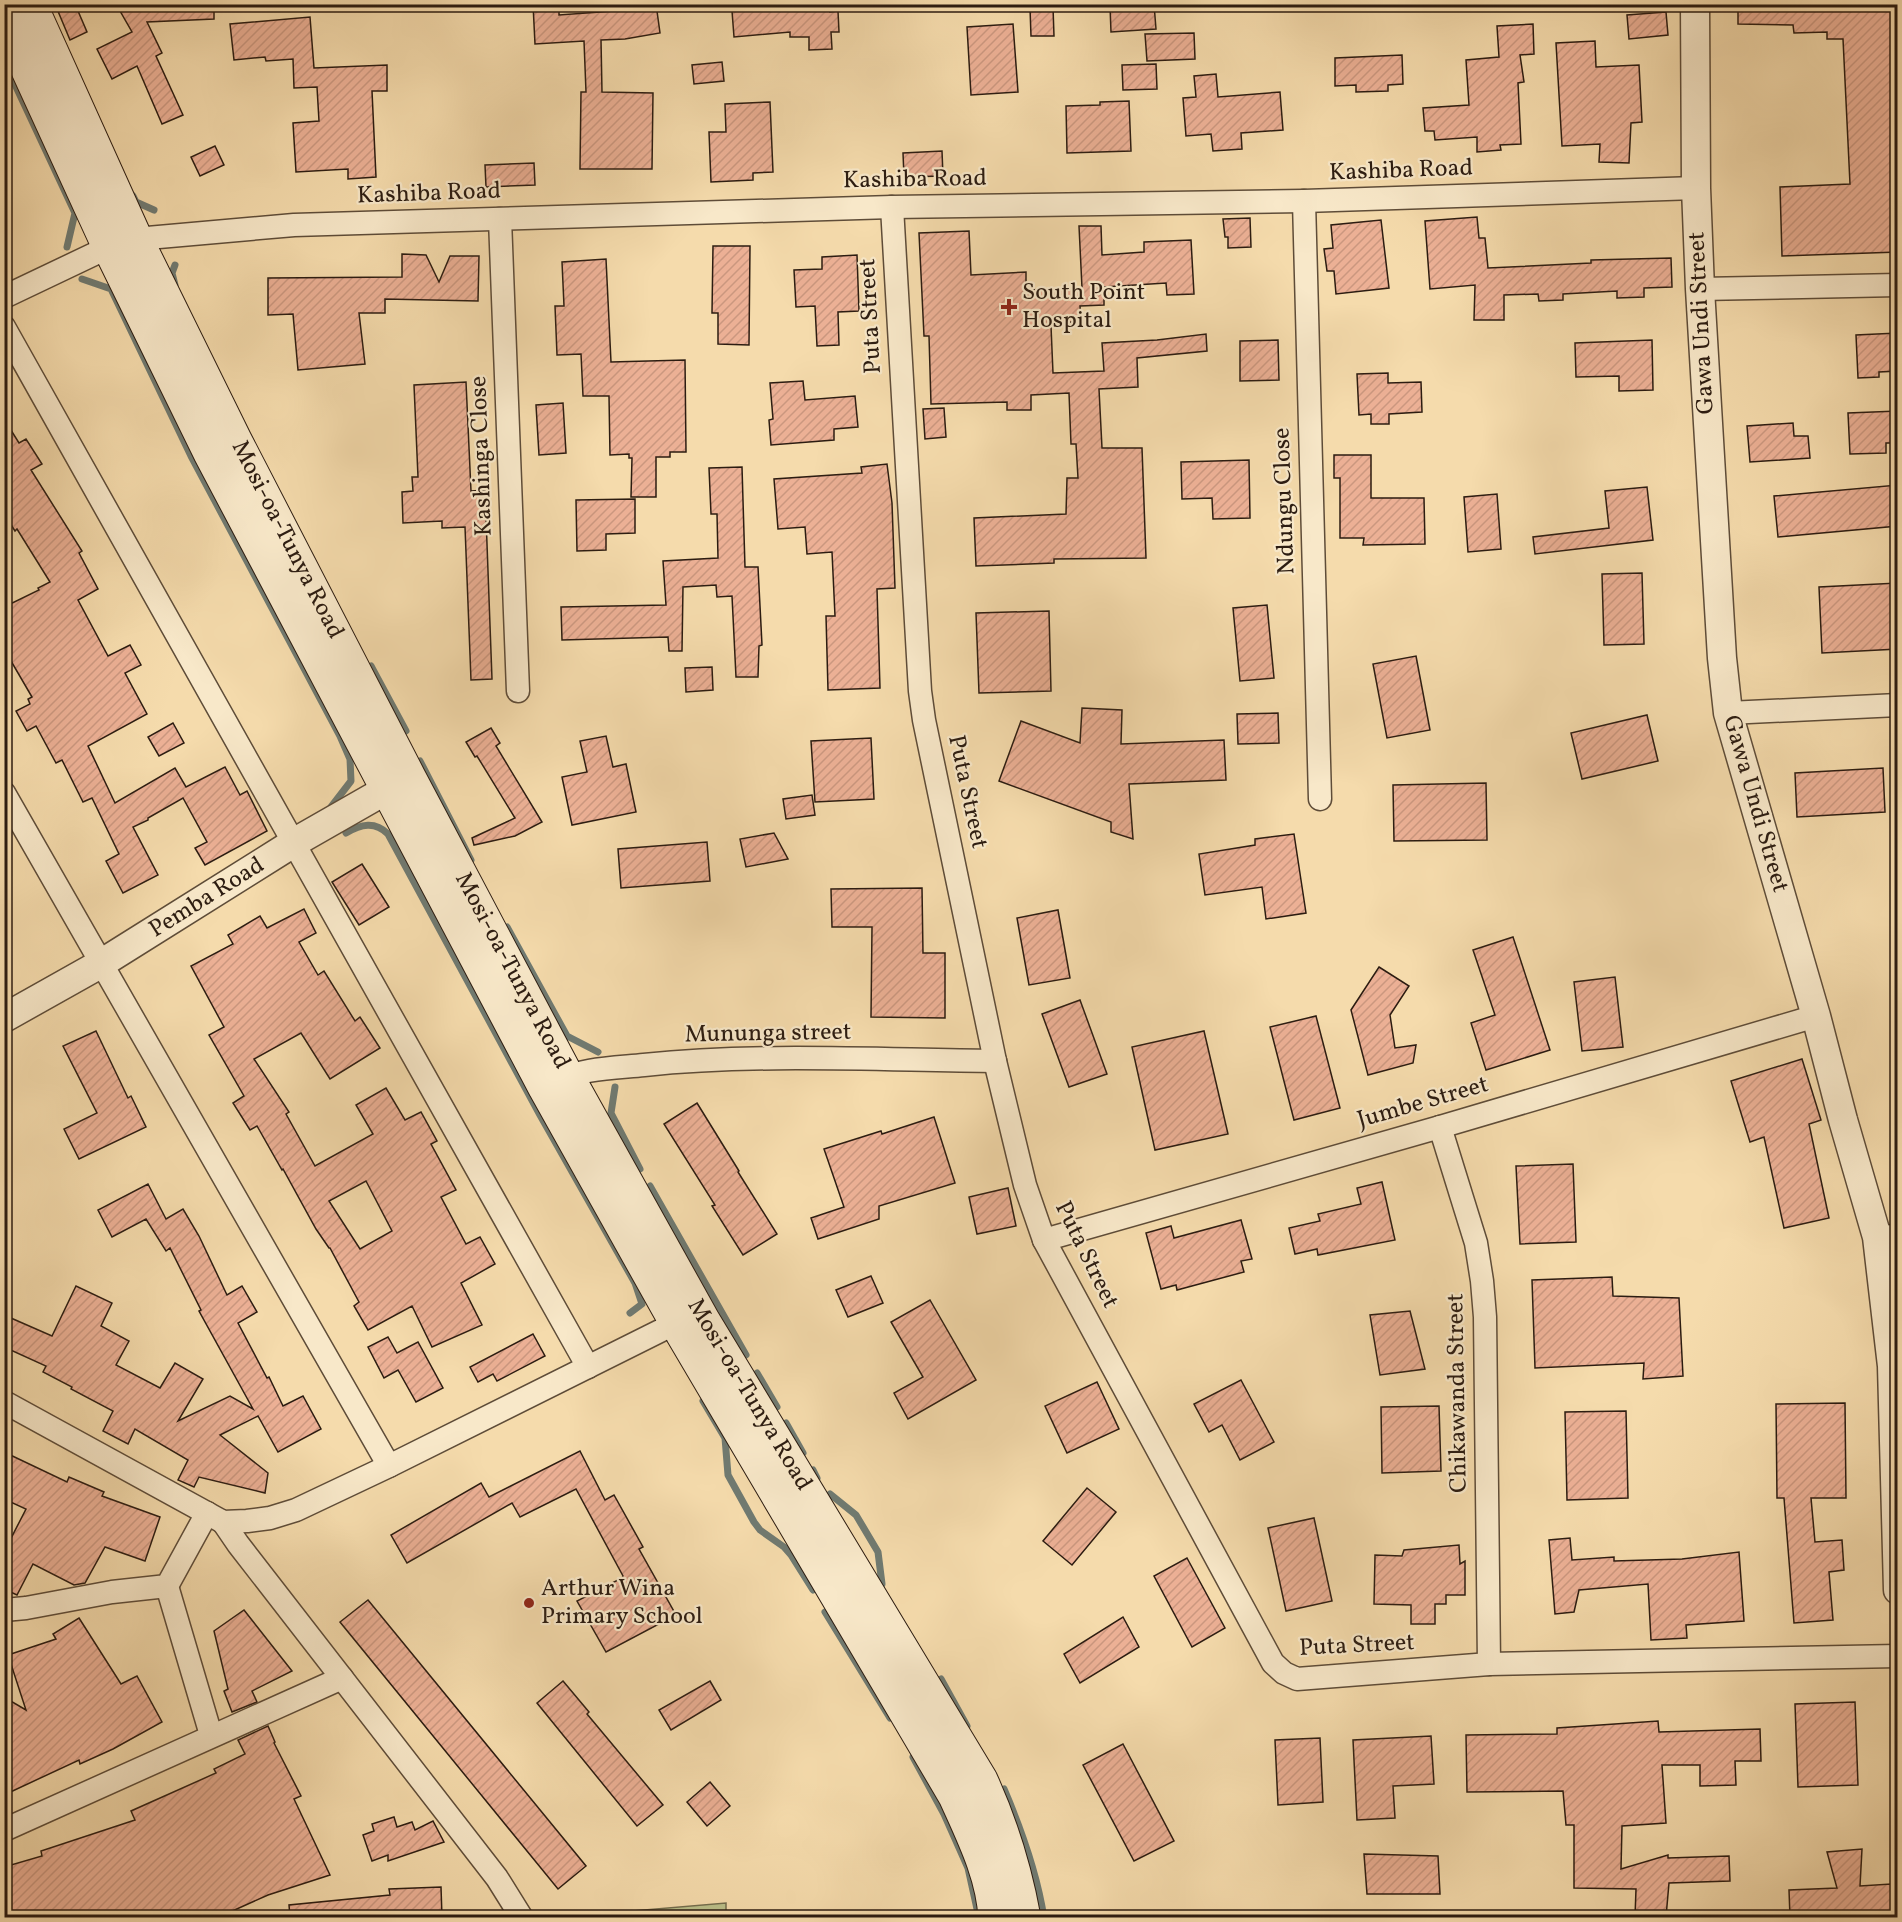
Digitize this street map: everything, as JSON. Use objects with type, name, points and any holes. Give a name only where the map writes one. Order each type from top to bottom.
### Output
[{"type":"main road","name":"Mosi-oa-Tunya Road","points":[[30,4],[123,243]]},
{"type":"main road","name":"Mosi-oa-Tunya Road","points":[[4,18],[123,243],[235,440],[398,783],[556,1082],[955,1796],[986,1870],[994,1901],[995,1917]]},
{"type":"main road","name":"Mosi-oa-Tunya Road","points":[[688,1317],[981,1780],[1009,1848],[1024,1917]]},
{"type":"street","name":"Gawa Undi Street","points":[[1695,4],[1696,188],[1700,289],[1722,658],[1728,713],[1816,1016],[1843,1120],[1887,1237],[1898,1590]]},
{"type":"street","name":"Kashiba Road","points":[[123,243],[294,225],[892,207],[1304,201],[1696,188]]},
{"type":"street","name":"Ndungu Close","points":[[1304,201],[1320,799]]},
{"type":"street","name":"Puta Street","points":[[892,207],[920,692],[995,1061],[1025,1185],[1044,1240],[1274,1663],[1284,1673],[1297,1679],[1489,1665],[1898,1656]]},
{"type":"street","name":"Kashinga Close","points":[[500,219],[518,691]]},
{"type":"street","points":[[4,297],[123,243]]},
{"type":"street","points":[[1700,289],[1898,285]]},
{"type":"street","points":[[4,327],[588,1367]]},
{"type":"street","points":[[1728,713],[1898,705]]},
{"type":"street","name":"Pemba Road","points":[[4,1018],[102,963],[295,842],[398,783]]},
{"type":"street","points":[[4,794],[389,1466]]},
{"type":"street","name":"Jumbe Street","points":[[1044,1240],[1440,1127],[1816,1016]]},
{"type":"street","name":"Mununga street","points":[[556,1082],[602,1069],[684,1060],[774,1058],[995,1061]]},
{"type":"street","name":"Chikawanda Street","points":[[1440,1127],[1476,1243],[1482,1281],[1485,1317],[1489,1665]]},
{"type":"street","points":[[215,1518],[247,1521],[270,1518],[296,1510],[688,1317]]},
{"type":"street","points":[[4,1401],[215,1518],[238,1544],[497,1878],[522,1917]]},
{"type":"street","points":[[4,1610],[112,1592],[167,1586],[215,1518]]},
{"type":"street","points":[[167,1586],[211,1735]]},
{"type":"street","points":[[4,1830],[342,1678]]},
{"type":"green space","points":[[726,1903],[726,1917],[562,1917]]},
{"type":"building","points":[[55,4],[75,4],[87,32],[70,40]]},
{"type":"building","points":[[116,4],[214,4],[214,19],[147,22],[162,53],[156,56],[183,115],[162,124],[137,66],[112,79],[97,49],[132,32]]},
{"type":"building","points":[[533,4],[559,4],[559,15],[628,10],[628,4],[656,4],[660,33],[625,39],[601,40],[602,92],[653,93],[652,169],[580,169],[581,92],[586,92],[584,41],[535,44]]},
{"type":"building","points":[[830,4],[830,12],[838,11],[839,32],[831,32],[832,49],[809,50],[809,37],[790,37],[790,32],[734,37],[732,11]]},
{"type":"building","points":[[1154,4],[1156,29],[1111,32],[1110,6]]},
{"type":"building","points":[[1738,4],[1898,4],[1898,252],[1782,256],[1780,187],[1850,184],[1843,39],[1827,39],[1827,32],[1794,33],[1793,25],[1738,24]]},
{"type":"building","points":[[1053,7],[1054,36],[1031,36],[1030,8]]},
{"type":"building","points":[[1666,12],[1668,35],[1629,39],[1627,15]]},
{"type":"building","points":[[310,17],[314,68],[387,65],[387,91],[372,91],[376,177],[348,179],[348,169],[296,172],[293,123],[319,121],[317,87],[294,88],[293,59],[266,61],[265,57],[234,60],[230,24]]},
{"type":"building","points":[[1013,24],[1018,92],[971,95],[967,27]]},
{"type":"building","points":[[1533,24],[1534,54],[1520,55],[1524,82],[1518,83],[1521,144],[1500,145],[1501,150],[1477,152],[1477,137],[1435,140],[1434,131],[1425,131],[1423,108],[1469,105],[1466,60],[1499,57],[1497,26]]},
{"type":"building","points":[[1194,33],[1195,59],[1147,61],[1145,34]]},
{"type":"building","points":[[1595,41],[1596,67],[1639,65],[1642,122],[1631,123],[1629,163],[1599,162],[1600,144],[1562,146],[1556,43]]},
{"type":"building","points":[[1402,55],[1403,84],[1388,85],[1388,91],[1356,92],[1356,85],[1335,86],[1335,58]]},
{"type":"building","points":[[722,62],[724,81],[694,84],[692,65]]},
{"type":"building","points":[[1156,64],[1157,89],[1123,90],[1122,65]]},
{"type":"building","points":[[1216,74],[1218,97],[1280,92],[1283,130],[1241,133],[1242,149],[1213,151],[1211,134],[1186,136],[1183,98],[1196,97],[1194,76]]},
{"type":"building","points":[[1129,101],[1131,151],[1067,153],[1066,106]]},
{"type":"building","points":[[770,102],[773,172],[753,173],[753,180],[711,182],[709,132],[726,132],[725,104]]},
{"type":"building","points":[[215,146],[224,165],[200,176],[191,157]]},
{"type":"building","points":[[942,151],[943,176],[904,177],[903,153]]},
{"type":"building","points":[[534,163],[535,185],[486,187],[485,165]]},
{"type":"building","points":[[1477,217],[1479,238],[1485,238],[1488,268],[1591,263],[1591,260],[1671,258],[1672,287],[1644,288],[1644,297],[1617,298],[1617,291],[1563,294],[1563,300],[1539,301],[1538,294],[1504,295],[1504,320],[1474,320],[1475,285],[1430,289],[1425,221]]},
{"type":"building","points":[[1250,218],[1251,247],[1228,248],[1228,237],[1225,237],[1223,219]]},
{"type":"building","points":[[1381,220],[1389,288],[1336,294],[1334,271],[1327,271],[1324,249],[1333,248],[1331,225]]},
{"type":"building","points":[[1079,226],[1101,226],[1102,255],[1144,252],[1144,242],[1191,240],[1194,294],[1167,295],[1166,283],[1104,287],[1104,305],[1080,306],[1081,322],[1051,326],[1053,373],[1104,371],[1102,343],[1206,334],[1207,351],[1137,358],[1138,387],[1099,389],[1102,448],[1142,448],[1146,558],[1054,559],[1054,563],[976,566],[974,518],[1066,514],[1067,478],[1078,478],[1076,444],[1071,444],[1069,393],[1031,395],[1031,410],[1007,410],[1007,402],[931,404],[929,336],[924,336],[919,233],[969,231],[971,275],[1026,272],[1026,290],[1082,288]]},
{"type":"building","points":[[713,246],[750,246],[749,345],[718,344],[718,313],[712,313]]},
{"type":"building","points":[[402,254],[426,255],[439,282],[450,256],[479,256],[478,301],[385,299],[385,313],[359,313],[365,364],[298,370],[293,314],[268,315],[268,278],[402,277]]},
{"type":"building","points":[[857,255],[859,311],[838,312],[839,345],[817,346],[815,306],[796,307],[794,270],[822,269],[822,257]]},
{"type":"building","points":[[606,259],[611,362],[685,360],[686,452],[670,452],[670,457],[656,457],[656,497],[631,497],[632,458],[629,458],[629,454],[610,455],[609,396],[583,396],[581,354],[557,355],[555,306],[564,306],[562,262]]},
{"type":"building","points":[[1898,333],[1898,371],[1879,372],[1879,377],[1858,378],[1856,335]]},
{"type":"building","points":[[1278,340],[1279,380],[1240,381],[1240,341]]},
{"type":"building","points":[[1652,340],[1653,390],[1619,391],[1619,376],[1576,377],[1575,343]]},
{"type":"building","points":[[1388,373],[1388,383],[1421,382],[1422,412],[1389,414],[1389,424],[1371,424],[1371,414],[1359,415],[1357,374]]},
{"type":"building","points":[[803,381],[805,400],[855,396],[858,427],[834,429],[834,440],[771,445],[769,420],[773,419],[770,383]]},
{"type":"building","points":[[466,382],[471,491],[485,490],[492,679],[471,680],[465,527],[442,528],[442,521],[403,523],[402,492],[413,491],[412,477],[418,477],[414,385]]},
{"type":"building","points":[[563,403],[566,453],[539,455],[536,405]]},
{"type":"building","points":[[944,408],[946,437],[925,439],[923,409]]},
{"type":"building","points":[[1898,411],[1898,443],[1886,443],[1886,453],[1850,454],[1848,413]]},
{"type":"building","points":[[4,419],[19,443],[26,439],[42,464],[31,470],[82,551],[79,553],[98,589],[78,600],[108,656],[130,645],[141,665],[125,673],[147,714],[88,746],[115,803],[175,768],[186,787],[225,767],[240,795],[247,791],[267,831],[205,865],[195,848],[207,842],[183,798],[133,827],[158,875],[123,893],[106,861],[119,854],[92,798],[83,802],[62,760],[56,763],[36,726],[27,731],[16,711],[30,704],[28,699],[32,697],[4,649],[4,607],[50,582],[17,529],[15,531],[4,514]]},
{"type":"building","points":[[1793,423],[1794,436],[1808,436],[1810,458],[1750,462],[1747,426]]},
{"type":"building","points":[[1334,455],[1371,455],[1371,498],[1424,498],[1425,544],[1363,545],[1364,538],[1340,538],[1340,478],[1334,478]]},
{"type":"building","points":[[1249,460],[1250,518],[1213,519],[1212,498],[1182,499],[1181,462]]},
{"type":"building","points":[[887,464],[892,503],[895,588],[877,589],[880,688],[828,690],[826,616],[835,616],[832,552],[807,554],[805,527],[778,529],[774,479],[862,473],[861,467]]},
{"type":"building","points":[[742,467],[745,567],[758,567],[762,645],[759,646],[758,677],[736,677],[732,596],[717,597],[716,585],[683,587],[682,651],[669,651],[668,637],[562,640],[561,607],[666,605],[663,561],[718,558],[717,514],[711,514],[709,468]]},
{"type":"building","points":[[1898,485],[1898,526],[1778,537],[1774,496]]},
{"type":"building","points":[[1647,487],[1653,540],[1535,554],[1533,537],[1609,528],[1605,491]]},
{"type":"building","points":[[1497,494],[1501,549],[1468,552],[1464,497]]},
{"type":"building","points":[[635,499],[635,533],[606,534],[606,550],[577,551],[576,500]]},
{"type":"building","points":[[1642,573],[1644,644],[1604,645],[1602,574]]},
{"type":"building","points":[[1898,583],[1898,649],[1822,653],[1819,587]]},
{"type":"building","points":[[1267,605],[1274,678],[1240,681],[1233,608]]},
{"type":"building","points":[[1049,611],[1051,691],[979,693],[976,613]]},
{"type":"building","points":[[1416,656],[1430,730],[1387,738],[1373,664]]},
{"type":"building","points":[[712,667],[713,690],[686,692],[685,668]]},
{"type":"building","points":[[1082,708],[1122,710],[1121,744],[1224,740],[1226,780],[1129,784],[1133,839],[1111,832],[1111,822],[999,781],[1021,721],[1080,743]]},
{"type":"building","points":[[1278,713],[1279,743],[1238,744],[1237,714]]},
{"type":"building","points":[[1647,715],[1658,761],[1582,779],[1571,733]]},
{"type":"building","points":[[173,723],[184,743],[159,756],[148,737]]},
{"type":"building","points":[[491,728],[500,743],[496,746],[542,822],[515,836],[474,845],[472,838],[515,818],[466,742]]},
{"type":"building","points":[[606,736],[613,767],[626,764],[636,812],[572,825],[562,777],[587,772],[580,741]]},
{"type":"building","points":[[871,738],[874,799],[815,802],[811,741]]},
{"type":"building","points":[[1883,768],[1885,812],[1797,817],[1795,773]]},
{"type":"building","points":[[1486,783],[1487,840],[1394,841],[1393,785]]},
{"type":"building","points":[[812,795],[815,815],[786,819],[783,799]]},
{"type":"building","points":[[774,833],[788,859],[746,867],[740,839]]},
{"type":"building","points":[[1294,834],[1306,913],[1266,919],[1262,887],[1205,895],[1199,854],[1255,845],[1255,839]]},
{"type":"building","points":[[707,842],[710,881],[621,888],[618,849]]},
{"type":"building","points":[[362,864],[389,907],[359,925],[332,882]]},
{"type":"building","points":[[922,888],[923,953],[945,953],[945,1018],[871,1017],[872,927],[832,927],[831,889]]},
{"type":"building","points":[[304,909],[316,933],[299,942],[318,975],[324,971],[355,1021],[360,1017],[380,1048],[330,1079],[301,1033],[254,1059],[289,1112],[286,1114],[315,1166],[373,1134],[356,1105],[386,1088],[405,1120],[421,1112],[437,1141],[431,1144],[456,1190],[441,1197],[466,1244],[480,1237],[495,1264],[461,1283],[482,1325],[432,1347],[412,1306],[368,1330],[354,1306],[359,1302],[330,1248],[316,1229],[257,1126],[250,1130],[233,1103],[244,1096],[209,1035],[224,1027],[191,966],[233,944],[228,935],[260,916],[267,928]],"holes":[[[366,1181],[392,1231],[360,1249],[329,1201]]]},
{"type":"building","points":[[1058,910],[1070,978],[1029,985],[1017,918]]},
{"type":"building","points":[[1513,937],[1550,1050],[1486,1070],[1471,1023],[1495,1015],[1473,950]]},
{"type":"building","points":[[1379,967],[1409,986],[1390,1015],[1395,1048],[1416,1045],[1413,1063],[1368,1075],[1351,1010]]},
{"type":"building","points":[[1615,977],[1623,1047],[1582,1051],[1574,982]]},
{"type":"building","points":[[1080,1000],[1107,1074],[1069,1087],[1042,1014]]},
{"type":"building","points":[[1316,1016],[1340,1108],[1294,1120],[1270,1027]]},
{"type":"building","points":[[96,1031],[128,1098],[131,1096],[146,1127],[79,1159],[64,1129],[97,1113],[63,1046]]},
{"type":"building","points":[[1204,1031],[1228,1134],[1155,1150],[1132,1047]]},
{"type":"building","points":[[1802,1059],[1821,1120],[1809,1124],[1829,1218],[1784,1228],[1764,1137],[1750,1142],[1731,1081]]},
{"type":"building","points":[[697,1103],[777,1234],[743,1255],[712,1206],[715,1205],[664,1124]]},
{"type":"building","points":[[934,1117],[955,1183],[879,1206],[879,1219],[818,1239],[811,1218],[844,1207],[824,1149]]},
{"type":"building","points":[[1573,1164],[1576,1242],[1520,1244],[1516,1166]]},
{"type":"building","points":[[1382,1182],[1395,1240],[1318,1255],[1317,1249],[1295,1254],[1289,1228],[1320,1221],[1318,1214],[1361,1204],[1357,1188]]},
{"type":"building","points":[[148,1184],[166,1219],[183,1209],[199,1236],[227,1295],[242,1286],[257,1312],[238,1323],[267,1378],[269,1377],[283,1406],[303,1396],[321,1429],[278,1452],[258,1416],[220,1435],[268,1473],[265,1493],[199,1477],[194,1487],[178,1480],[188,1460],[135,1429],[128,1444],[103,1431],[113,1411],[43,1372],[46,1366],[4,1347],[4,1315],[52,1336],[76,1286],[112,1303],[101,1326],[129,1341],[116,1365],[160,1388],[175,1363],[203,1379],[178,1421],[230,1396],[253,1409],[199,1311],[201,1310],[170,1248],[166,1251],[146,1219],[112,1237],[98,1210]]},
{"type":"building","points":[[1008,1188],[1016,1226],[977,1234],[969,1197]]},
{"type":"building","points":[[1241,1220],[1252,1259],[1241,1261],[1244,1272],[1177,1290],[1176,1285],[1161,1289],[1146,1233],[1171,1226],[1174,1238]]},
{"type":"building","points":[[871,1276],[883,1303],[848,1317],[836,1290]]},
{"type":"building","points":[[1612,1277],[1613,1296],[1679,1298],[1683,1376],[1643,1379],[1644,1363],[1535,1368],[1532,1280]]},
{"type":"building","points":[[930,1300],[976,1380],[908,1419],[894,1393],[923,1377],[891,1322]]},
{"type":"building","points":[[1410,1311],[1425,1369],[1380,1375],[1370,1315]]},
{"type":"building","points":[[533,1334],[545,1356],[497,1381],[493,1374],[478,1382],[470,1367]]},
{"type":"building","points":[[388,1337],[397,1353],[418,1342],[443,1388],[416,1402],[398,1370],[384,1378],[368,1347]]},
{"type":"building","points":[[1241,1380],[1274,1442],[1240,1460],[1222,1425],[1209,1432],[1194,1404]]},
{"type":"building","points":[[1097,1382],[1119,1429],[1067,1453],[1045,1406]]},
{"type":"building","points":[[1845,1403],[1846,1498],[1811,1498],[1815,1542],[1842,1540],[1844,1570],[1829,1572],[1833,1620],[1794,1623],[1784,1498],[1777,1498],[1776,1404]]},
{"type":"building","points":[[1439,1406],[1441,1471],[1382,1473],[1381,1407]]},
{"type":"building","points":[[1626,1411],[1628,1498],[1567,1500],[1565,1412]]},
{"type":"building","points":[[580,1451],[605,1500],[614,1495],[643,1547],[639,1549],[676,1615],[606,1652],[577,1601],[623,1576],[576,1489],[520,1517],[512,1503],[407,1563],[391,1535],[481,1483],[489,1497]]},
{"type":"building","points":[[4,1452],[67,1482],[69,1477],[104,1492],[102,1496],[160,1517],[145,1561],[105,1547],[85,1583],[74,1585],[33,1564],[17,1595],[4,1589],[4,1552],[26,1509],[4,1499]]},
{"type":"building","points":[[1087,1488],[1116,1512],[1072,1565],[1043,1541]]},
{"type":"building","points":[[1314,1518],[1332,1601],[1286,1611],[1268,1528]]},
{"type":"building","points":[[1570,1538],[1572,1560],[1614,1557],[1614,1561],[1682,1559],[1739,1552],[1744,1621],[1686,1625],[1687,1638],[1651,1640],[1648,1584],[1579,1590],[1574,1612],[1555,1614],[1549,1540]]},
{"type":"building","points":[[1459,1545],[1460,1564],[1465,1561],[1465,1595],[1446,1595],[1446,1604],[1435,1604],[1435,1624],[1411,1624],[1411,1605],[1374,1604],[1375,1555],[1402,1556],[1404,1550]]},
{"type":"building","points":[[1187,1558],[1225,1628],[1192,1647],[1154,1576]]},
{"type":"building","points":[[368,1600],[586,1866],[558,1889],[340,1622]]},
{"type":"building","points":[[244,1610],[292,1671],[252,1691],[257,1702],[232,1712],[224,1691],[228,1689],[214,1631]]},
{"type":"building","points":[[1123,1617],[1139,1647],[1080,1683],[1064,1654]]},
{"type":"building","points":[[79,1618],[121,1684],[137,1676],[162,1722],[113,1749],[80,1764],[79,1760],[4,1795],[4,1697],[26,1710],[8,1655],[56,1639],[53,1634]]},
{"type":"building","points":[[563,1681],[589,1712],[587,1714],[663,1805],[637,1826],[537,1703]]},
{"type":"building","points":[[710,1681],[721,1700],[671,1730],[659,1710]]},
{"type":"building","points":[[1855,1702],[1858,1785],[1798,1787],[1795,1704]]},
{"type":"building","points":[[1658,1721],[1659,1732],[1760,1729],[1761,1761],[1735,1761],[1736,1785],[1700,1786],[1700,1765],[1662,1765],[1666,1823],[1622,1826],[1621,1869],[1668,1855],[1668,1858],[1729,1856],[1730,1881],[1669,1883],[1666,1917],[1635,1917],[1636,1889],[1574,1888],[1574,1825],[1566,1825],[1563,1791],[1467,1792],[1466,1735],[1557,1734],[1557,1728]]},
{"type":"building","points":[[268,1726],[274,1743],[301,1796],[294,1799],[330,1875],[268,1895],[219,1917],[11,1917],[4,1894],[4,1867],[42,1856],[41,1851],[135,1820],[131,1811],[216,1773],[214,1769],[245,1754],[238,1740]]},
{"type":"building","points":[[1431,1736],[1434,1784],[1393,1786],[1395,1818],[1357,1820],[1353,1740]]},
{"type":"building","points":[[1320,1738],[1323,1802],[1278,1805],[1275,1740]]},
{"type":"building","points":[[1123,1744],[1174,1841],[1134,1861],[1083,1765]]},
{"type":"building","points":[[710,1782],[730,1806],[707,1826],[687,1802]]},
{"type":"building","points":[[394,1817],[397,1827],[412,1822],[415,1830],[433,1821],[444,1842],[388,1861],[388,1855],[372,1861],[363,1835],[374,1831],[372,1824]]},
{"type":"building","points":[[1862,1849],[1860,1886],[1891,1884],[1893,1914],[1790,1917],[1789,1890],[1837,1888],[1827,1852]]},
{"type":"building","points":[[1364,1854],[1438,1856],[1440,1894],[1367,1894]]},
{"type":"building","points":[[441,1887],[442,1917],[290,1917],[289,1905],[390,1895],[389,1889]]},
{"type":"waterway","points":[[4,61],[75,213],[67,247]]},
{"type":"waterway","points":[[133,196],[136,202],[154,210]]},
{"type":"waterway","points":[[175,265],[172,273],[175,285]]},
{"type":"waterway","points":[[82,279],[111,289],[191,456],[340,736],[350,759],[351,781],[331,807]]},
{"type":"waterway","points":[[371,666],[406,731]]},
{"type":"waterway","points":[[420,761],[471,860]]},
{"type":"waterway","points":[[346,833],[368,825],[378,827],[388,834],[540,1115],[635,1283],[642,1304],[630,1313]]},
{"type":"waterway","points":[[507,927],[567,1036],[598,1052]]},
{"type":"waterway","points":[[615,1087],[611,1113],[640,1169]]},
{"type":"waterway","points":[[650,1186],[746,1355]]},
{"type":"waterway","points":[[757,1373],[777,1407]]},
{"type":"waterway","points":[[703,1401],[725,1438],[728,1475],[754,1522],[760,1530],[784,1547],[791,1555],[813,1590]]},
{"type":"waterway","points":[[786,1423],[803,1453]]},
{"type":"waterway","points":[[813,1470],[817,1478]]},
{"type":"waterway","points":[[830,1494],[856,1515],[878,1552],[882,1584]]},
{"type":"waterway","points":[[825,1612],[890,1718]]},
{"type":"waterway","points":[[941,1679],[967,1726]]},
{"type":"waterway","points":[[913,1757],[944,1814],[968,1868],[979,1918]]},
{"type":"waterway","points":[[1004,1789],[1028,1852],[1044,1918]]},
{"type":"place","name":"South Point Hospital","points":[[1009,307]]},
{"type":"place","name":"Arthur Wina Primary School","points":[[529,1603]]}]
